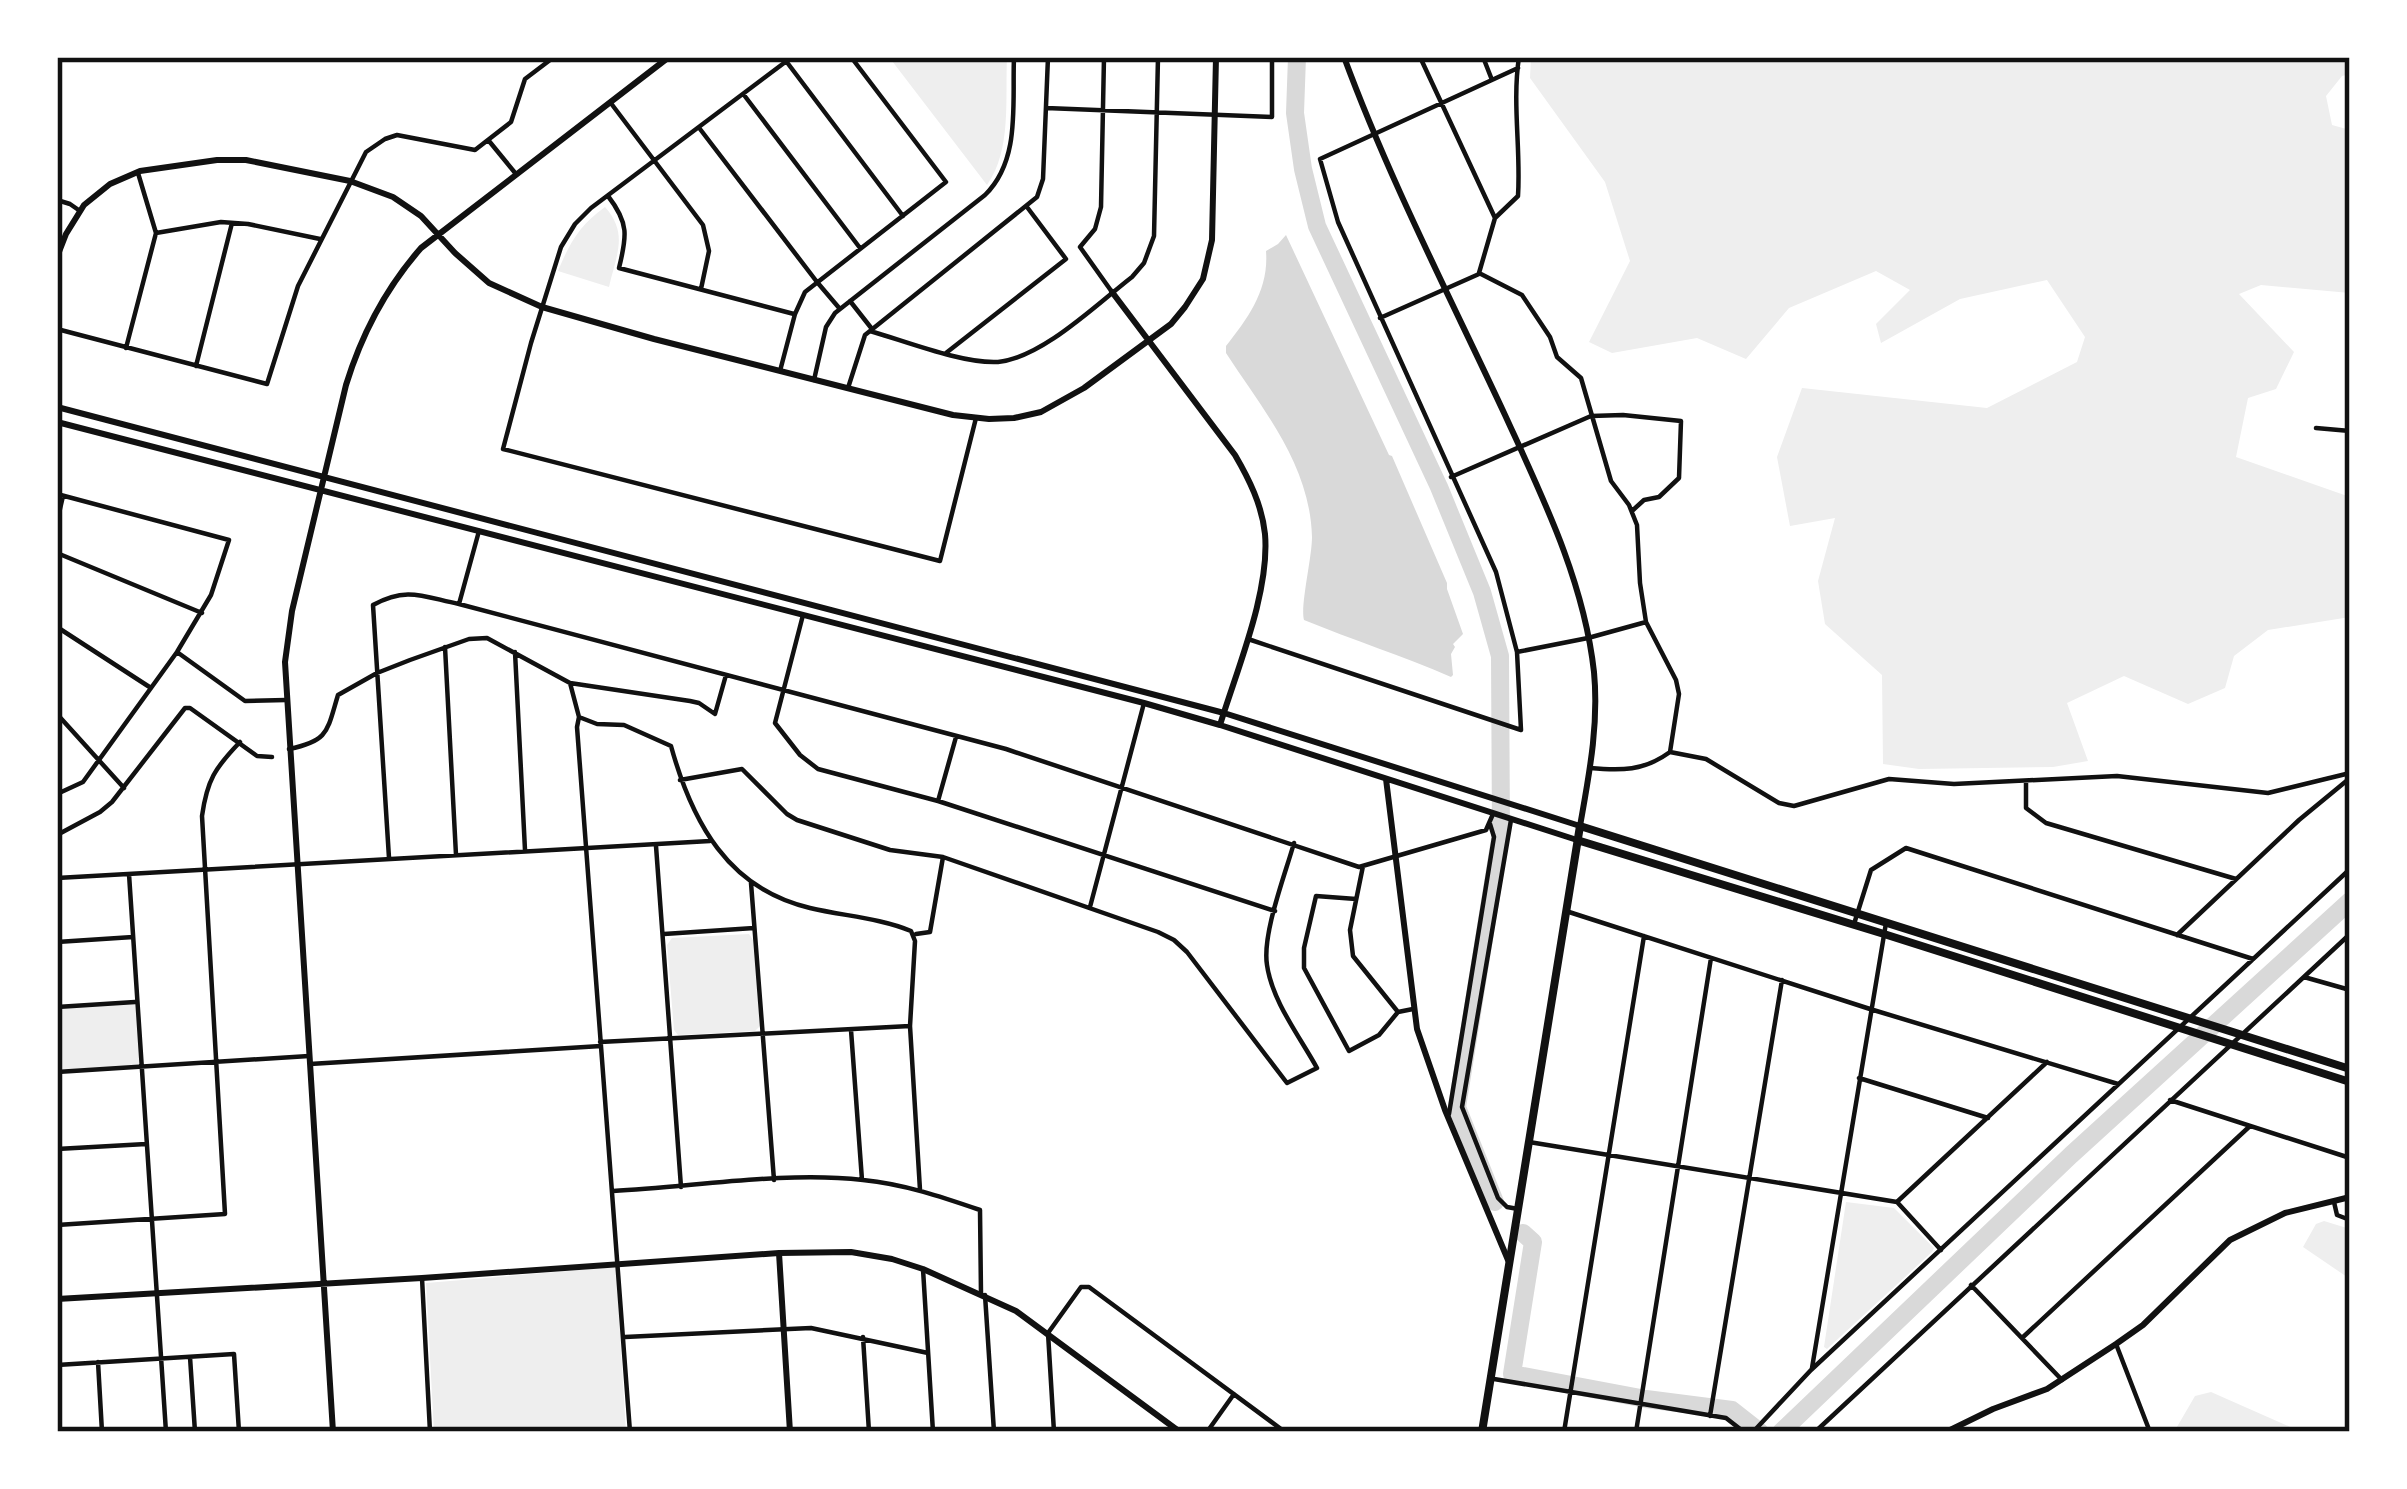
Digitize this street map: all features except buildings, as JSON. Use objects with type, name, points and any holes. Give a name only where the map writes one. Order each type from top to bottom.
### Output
[{"type":"main road","points":[[1482,1432],[1580,826],[1855,919]]},
{"type":"main road","points":[[1577,840],[2350,1069]]},
{"type":"main road","points":[[1885,928],[2350,1082]]},
{"type":"street","points":[[57,328],[267,384],[288,311],[366,152],[397,135],[475,150],[511,122],[525,79],[554,57]]},
{"type":"street","points":[[333,1432],[285,662],[292,611],[346,385],[374,312],[399,274],[437,235],[669,57]]},
{"type":"street","points":[[780,371],[805,292],[946,182],[850,57]]},
{"type":"street","points":[[814,380],[826,326],[840,309],[986,195],[998,180],[1010,151],[1014,57]]},
{"type":"street","points":[[848,388],[861,340],[1037,197],[1043,179],[1048,57]]},
{"type":"street","points":[[1104,57],[1101,207],[1095,229],[1080,247],[1235,455],[1256,498],[1265,533],[1261,590],[1220,725]]},
{"type":"street","points":[[850,301],[871,330],[989,362],[1039,349],[1132,277],[1144,263],[1154,236],[1158,57]]},
{"type":"street","points":[[57,256],[80,211],[110,184],[138,172],[245,160],[350,181],[393,196],[489,283],[542,307],[848,388],[976,418],[1014,418],[1052,406],[1084,388],[1171,323],[1203,279],[1212,240],[1216,57]]},
{"type":"street","points":[[1046,108],[1272,117],[1272,57]]},
{"type":"street","points":[[57,407],[1224,713],[1580,826],[1591,768],[1595,698],[1580,598],[1520,448],[1344,57]]},
{"type":"street","points":[[1420,57],[1495,218]]},
{"type":"street","points":[[1484,57],[1492,80]]},
{"type":"street","points":[[1480,273],[1495,218],[1518,196],[1520,57]]},
{"type":"street","points":[[903,216],[787,58],[582,216],[567,235],[503,449],[940,561],[976,418]]},
{"type":"street","points":[[1246,639],[1521,730],[1517,652],[1496,572],[1338,222],[1320,159],[1517,68]]},
{"type":"street","points":[[743,94],[860,248]]},
{"type":"street","points":[[610,102],[703,225],[709,251],[700,289]]},
{"type":"street","points":[[699,127],[840,309]]},
{"type":"street","points":[[488,140],[516,174]]},
{"type":"street","points":[[126,347],[156,233],[138,172]]},
{"type":"street","points":[[608,196],[626,232],[620,268],[795,314]]},
{"type":"street","points":[[57,200],[80,211]]},
{"type":"street","points":[[946,353],[1066,259],[1028,207]]},
{"type":"street","points":[[156,233],[221,222],[320,239]]},
{"type":"street","points":[[196,366],[232,223]]},
{"type":"street","points":[[1380,318],[1480,273]]},
{"type":"street","points":[[1480,273],[1522,295],[1550,337],[1557,357],[1581,378],[1610,482],[1637,525],[1646,622],[1676,680],[1670,752],[1628,772],[1591,768]]},
{"type":"street","points":[[1451,477],[1591,416],[1681,421],[1679,478],[1671,489],[1644,500],[1632,511]]},
{"type":"street","points":[[57,422],[1144,703],[1577,840]]},
{"type":"street","points":[[2316,428],[2350,431]]},
{"type":"street","points":[[57,522],[60,495],[229,540],[211,595],[176,652],[83,782],[57,794]]},
{"type":"street","points":[[459,604],[479,532]]},
{"type":"street","points":[[57,553],[202,613]]},
{"type":"street","points":[[388,858],[373,605],[405,593],[956,736],[1122,786],[1359,867],[1486,830],[1502,817]]},
{"type":"street","points":[[803,615],[775,723],[809,764],[1275,911]]},
{"type":"street","points":[[1517,652],[1646,622]]},
{"type":"street","points":[[57,627],[151,688]]},
{"type":"street","points":[[289,748],[320,740],[338,695],[377,673],[469,639],[488,638],[570,683],[690,701],[715,714],[726,675]]},
{"type":"street","points":[[445,647],[456,855]]},
{"type":"street","points":[[176,652],[245,700],[286,700]]},
{"type":"street","points":[[515,652],[525,851]]},
{"type":"street","points":[[570,683],[579,717],[630,1432]]},
{"type":"street","points":[[1090,908],[1144,703]]},
{"type":"street","points":[[57,836],[100,812],[124,788],[185,708],[256,755],[272,758]]},
{"type":"street","points":[[57,714],[124,788]]},
{"type":"street","points":[[579,717],[597,724],[625,725],[671,746],[689,804],[712,841],[751,883],[806,907],[907,928],[914,935],[910,1026],[920,1190]]},
{"type":"street","points":[[938,801],[956,736]]},
{"type":"street","points":[[57,1225],[225,1214],[202,816],[217,766],[240,742]]},
{"type":"street","points":[[1670,752],[1706,759],[1779,803],[1794,806],[1889,779],[1954,784],[2117,776],[2268,793],[2350,775]]},
{"type":"street","points":[[680,780],[742,769],[797,820],[890,850],[944,857],[1158,932],[1187,952],[1287,1083],[1317,1068],[1274,991],[1267,967],[1267,943],[1294,843]]},
{"type":"street","points":[[2176,935],[2350,775]]},
{"type":"street","points":[[1386,779],[1417,1029],[1448,1118],[1509,1262]]},
{"type":"street","points":[[2026,782],[2026,808],[2046,823],[2236,879]]},
{"type":"street","points":[[1502,817],[1462,1107],[1498,1198],[1518,1209]]},
{"type":"street","points":[[1448,1118],[1493,837],[1490,824]]},
{"type":"street","points":[[57,878],[712,841]]},
{"type":"street","points":[[656,843],[681,1187]]},
{"type":"street","points":[[1855,919],[1871,870],[1906,848],[2253,959]]},
{"type":"street","points":[[914,935],[930,932],[944,857]]},
{"type":"street","points":[[1363,866],[1350,931],[1353,956],[1398,1012]]},
{"type":"street","points":[[1490,1378],[1711,1410],[1752,1430],[2350,869]]},
{"type":"street","points":[[129,874],[166,1432]]},
{"type":"street","points":[[751,883],[775,1180]]},
{"type":"street","points":[[1356,899],[1316,896],[1304,968],[1348,1051],[1379,1035],[1398,1012],[1413,1009]]},
{"type":"street","points":[[1566,911],[2118,1084]]},
{"type":"street","points":[[663,934],[754,928]]},
{"type":"street","points":[[1811,1370],[1885,928]]},
{"type":"street","points":[[1815,1432],[2350,934]]},
{"type":"street","points":[[1564,1432],[1644,936]]},
{"type":"street","points":[[57,942],[133,937]]},
{"type":"street","points":[[1636,1432],[1712,958]]},
{"type":"street","points":[[2304,976],[2350,990]]},
{"type":"street","points":[[1711,1410],[1782,980]]},
{"type":"street","points":[[57,1007],[137,1001]]},
{"type":"street","points":[[57,1072],[910,1026]]},
{"type":"street","points":[[850,1029],[862,1180]]},
{"type":"street","points":[[1897,1202],[2048,1063]]},
{"type":"street","points":[[1859,1078],[1988,1118]]},
{"type":"street","points":[[2170,1100],[2350,1158]]},
{"type":"street","points":[[2022,1338],[2250,1126]]},
{"type":"street","points":[[1529,1142],[1897,1202],[1941,1250]]},
{"type":"street","points":[[57,1149],[146,1144]]},
{"type":"street","points":[[613,1191],[814,1178],[862,1180],[920,1190],[980,1210],[994,1432]]},
{"type":"street","points":[[1946,1432],[2035,1394],[2116,1344],[2156,1313],[2230,1240],[2285,1214],[2350,1197]]},
{"type":"street","points":[[2334,1202],[2337,1215],[2350,1220]]},
{"type":"street","points":[[57,1300],[851,1252],[892,1259],[983,1294],[1048,1333],[1180,1432]]},
{"type":"street","points":[[779,1253],[790,1432]]},
{"type":"street","points":[[923,1269],[933,1432]]},
{"type":"street","points":[[422,1278],[430,1432]]},
{"type":"street","points":[[1971,1285],[2062,1380]]},
{"type":"street","points":[[1054,1432],[1048,1333],[1081,1287],[1089,1287],[1285,1432]]},
{"type":"street","points":[[624,1337],[811,1328],[928,1353]]},
{"type":"street","points":[[863,1337],[869,1432]]},
{"type":"street","points":[[2116,1344],[2150,1432]]},
{"type":"street","points":[[57,1365],[234,1354],[239,1432]]},
{"type":"street","points":[[190,1357],[195,1432]]},
{"type":"street","points":[[98,1363],[102,1432]]},
{"type":"street","points":[[1207,1432],[1234,1394]]},
{"type":"shaded area","points":[[889,57],[1007,57],[1004,140],[987,185]]},
{"type":"shaded area","points":[[1531,57],[2350,57],[2350,74],[2342,76],[2326,96],[2332,125],[2350,130],[2350,293],[2261,285],[2239,294],[2294,352],[2276,389],[2248,398],[2236,457],[2350,497],[2350,617],[2268,630],[2234,656],[2225,688],[2188,704],[2124,676],[2067,703],[2088,761],[2053,767],[1919,769],[1883,764],[1882,675],[1825,624],[1818,581],[1835,518],[1790,526],[1777,457],[1802,388],[1987,408],[2077,362],[2085,337],[2047,280],[1960,299],[1881,343],[1876,324],[1910,290],[1876,271],[1789,308],[1746,359],[1697,338],[1612,353],[1589,342],[1630,261],[1605,182],[1530,78]]},
{"type":"shaded area","points":[[605,207],[619,236],[609,287],[558,271],[577,235]]},
{"type":"shaded area","points":[[1286,235],[1447,583],[1463,634],[1453,644],[1451,677],[1304,620],[1312,537],[1303,485],[1282,439],[1226,353],[1261,290],[1266,251]]},
{"type":"shaded area","points":[[749,934],[760,1026],[755,1031],[678,1035],[667,945],[672,938]]},
{"type":"shaded area","points":[[137,1001],[141,1067],[57,1072],[57,1007]]},
{"type":"shaded area","points":[[1846,1202],[1894,1208],[1934,1248],[1827,1349],[1824,1347]]},
{"type":"shaded area","points":[[2324,1221],[2350,1229],[2350,1279],[2303,1247],[2316,1224]]},
{"type":"shaded area","points":[[616,1267],[626,1432],[434,1432],[426,1283]]},
{"type":"shaded area","points":[[2211,1392],[2296,1432],[2174,1432],[2195,1396]]},
{"type":"waterway","points":[[1297,57],[1295,113],[1317,226],[1439,487],[1482,592],[1500,656],[1501,833],[1457,1107],[1495,1202]]},
{"type":"waterway","points":[[1781,1432],[2071,1155],[2350,901]]},
{"type":"waterway","points":[[1523,1233],[1533,1242],[1512,1374],[1732,1410],[1760,1432]]}]
